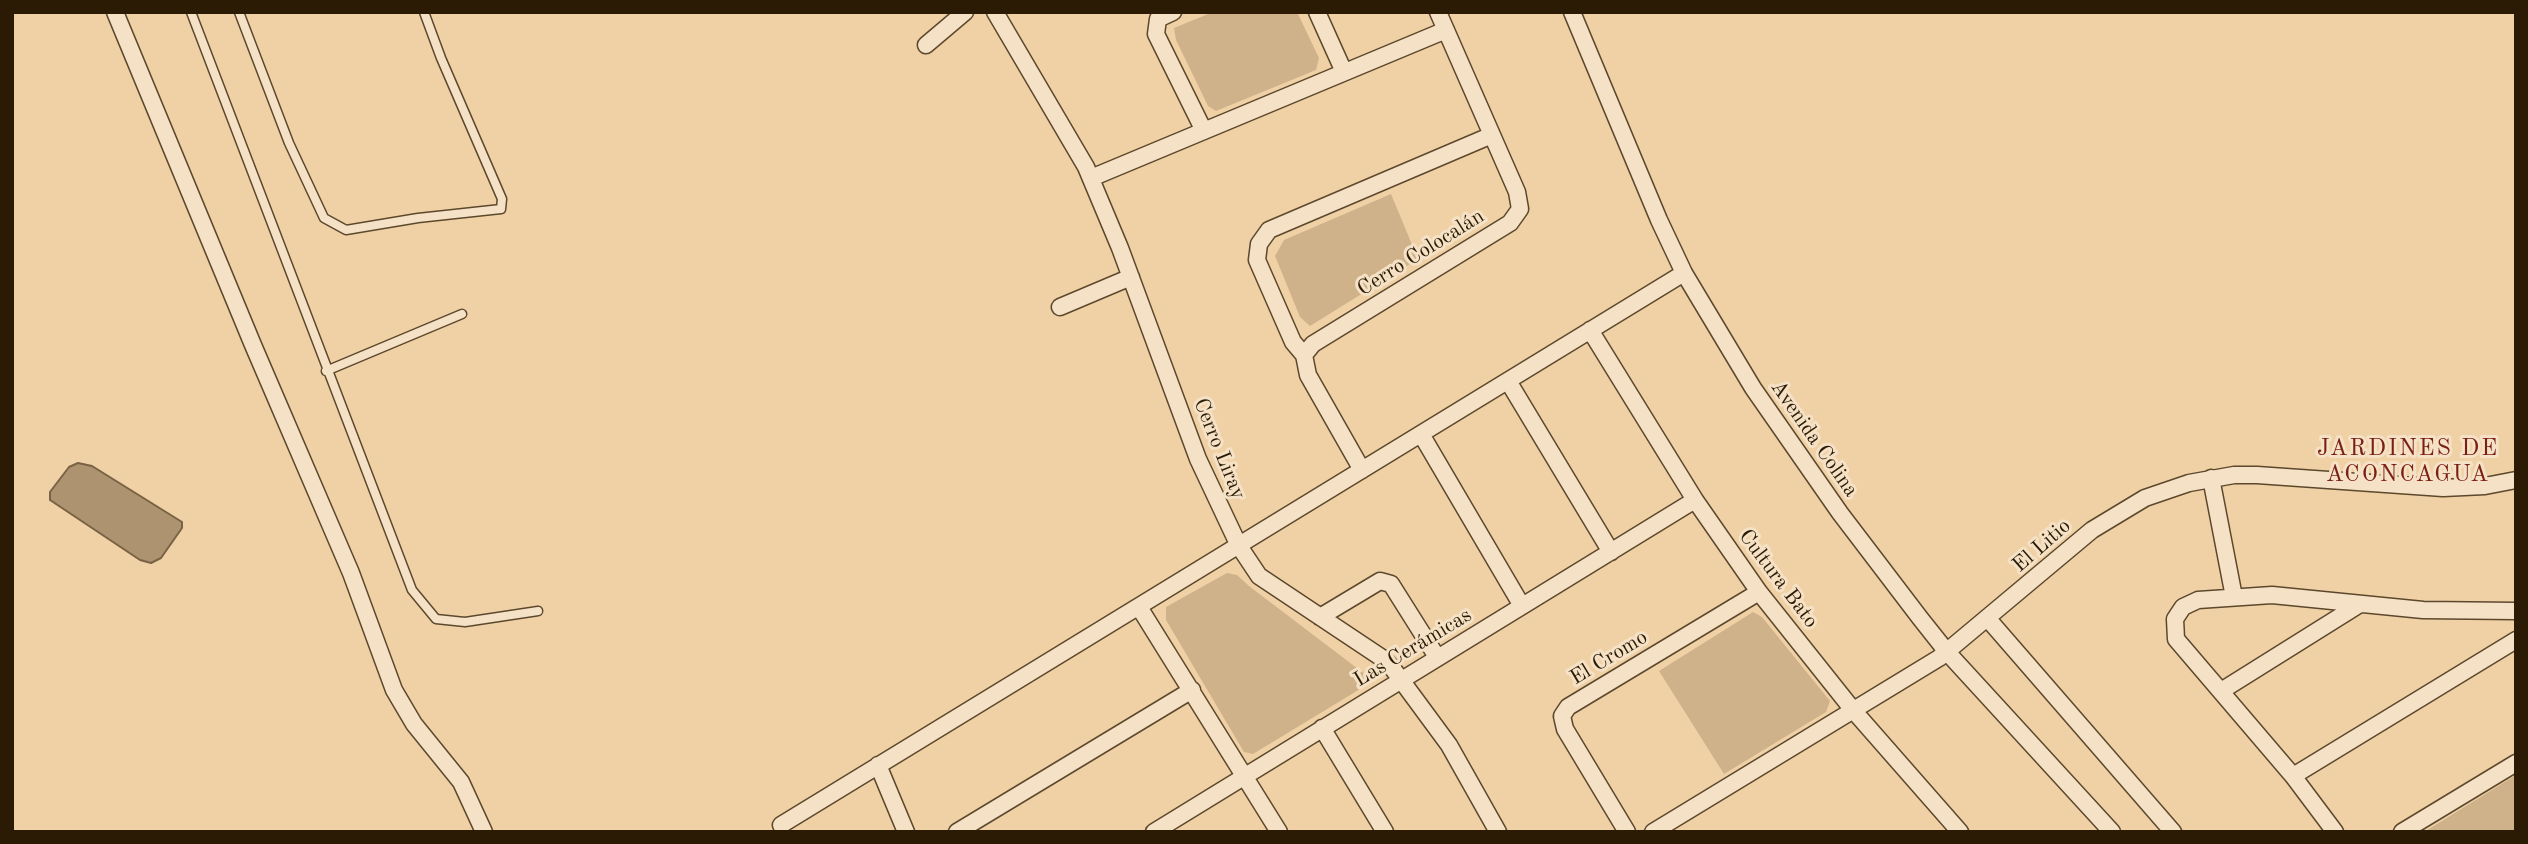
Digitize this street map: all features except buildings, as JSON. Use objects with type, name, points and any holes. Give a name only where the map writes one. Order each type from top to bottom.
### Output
[{"type":"street","points":[[115,12],[247,332],[351,573],[394,690],[414,724],[461,782],[484,832]]},
{"type":"street","points":[[926,45],[965,12]]},
{"type":"street","name":"Cerro Liray","points":[[995,12],[1091,178],[1131,277],[1198,459],[1239,546],[1259,576],[1385,660],[1450,745],[1498,832]]},
{"type":"street","points":[[1173,12],[1158,19],[1156,34],[1204,131]]},
{"type":"street","points":[[1317,12],[1344,72]]},
{"type":"street","name":"Cerro Colocalán","points":[[1304,355],[1313,344],[1510,223],[1520,209],[1517,192],[1438,12]]},
{"type":"street","name":"Avenida Colina","points":[[1572,12],[1659,220],[1684,273],[1735,360],[1793,446],[1889,578],[1948,652],[2112,832]]},
{"type":"street","points":[[1091,178],[1446,30]]},
{"type":"street","points":[[1362,470],[1308,375],[1304,355],[1293,342],[1257,260],[1259,244],[1269,230],[1492,135]]},
{"type":"street","points":[[792,824],[878,765],[1684,273]]},
{"type":"street","points":[[1060,307],[1131,277]]},
{"type":"street","name":"Cultura Bato","points":[[1590,330],[1695,500],[1759,592],[1853,710],[1960,832]]},
{"type":"street","points":[[1508,381],[1611,552]]},
{"type":"street","points":[[1421,434],[1522,606]]},
{"type":"street","name":"El Litio","points":[[1654,832],[1948,652],[2108,519],[2166,489],[2211,478],[2257,475],[2443,488],[2484,486],[2516,480]]},
{"type":"street","points":[[2211,478],[2234,597]]},
{"type":"street","name":"Las Cerámicas","points":[[1160,830],[1695,500]]},
{"type":"street","points":[[1320,617],[1380,581],[1391,584],[1437,657]]},
{"type":"street","name":"El Cromo","points":[[1627,832],[1565,729],[1562,716],[1568,707],[1759,592]]},
{"type":"street","points":[[2334,832],[2293,776],[2176,639],[2174,626],[2178,613],[2189,602],[2272,595],[2424,610],[2516,611]]},
{"type":"street","points":[[2221,691],[2360,604]]},
{"type":"street","points":[[1139,607],[1279,832]]},
{"type":"street","points":[[1988,619],[2173,832]]},
{"type":"street","points":[[2293,776],[2516,640]]},
{"type":"street","points":[[957,832],[1192,690]]},
{"type":"street","points":[[1322,728],[1385,832]]},
{"type":"street","points":[[2402,832],[2516,763]]},
{"type":"street","points":[[878,765],[906,832]]},
{"type":"lane","points":[[191,12],[326,371],[412,590],[436,619],[465,622],[538,611]]},
{"type":"lane","points":[[239,12],[289,143],[324,218],[346,230],[418,218],[501,209],[502,199],[424,12]]},
{"type":"lane","points":[[326,371],[461,314]]},
{"type":"shaded area","points":[[1213,12],[1297,12],[1319,58],[1316,70],[1216,111],[1208,106],[1176,40],[1174,28]]},
{"type":"shaded area","points":[[1391,194],[1418,259],[1310,326],[1300,317],[1275,256],[1284,240]]},
{"type":"shaded area","points":[[78,463],[92,466],[182,522],[182,528],[161,558],[151,563],[140,560],[50,500],[50,492],[69,467]]},
{"type":"shaded area","points":[[1227,573],[1237,575],[1366,675],[1370,683],[1253,754],[1244,752],[1166,620],[1166,607]]},
{"type":"shaded area","points":[[1753,612],[1762,617],[1830,701],[1826,712],[1724,774],[1659,671]]},
{"type":"shaded area","points":[[2516,775],[2516,830],[2513,832],[2424,832]]},
{"type":"district","name":"JARDINES DE ACONCAGUA","points":[[2408,462]]}]
